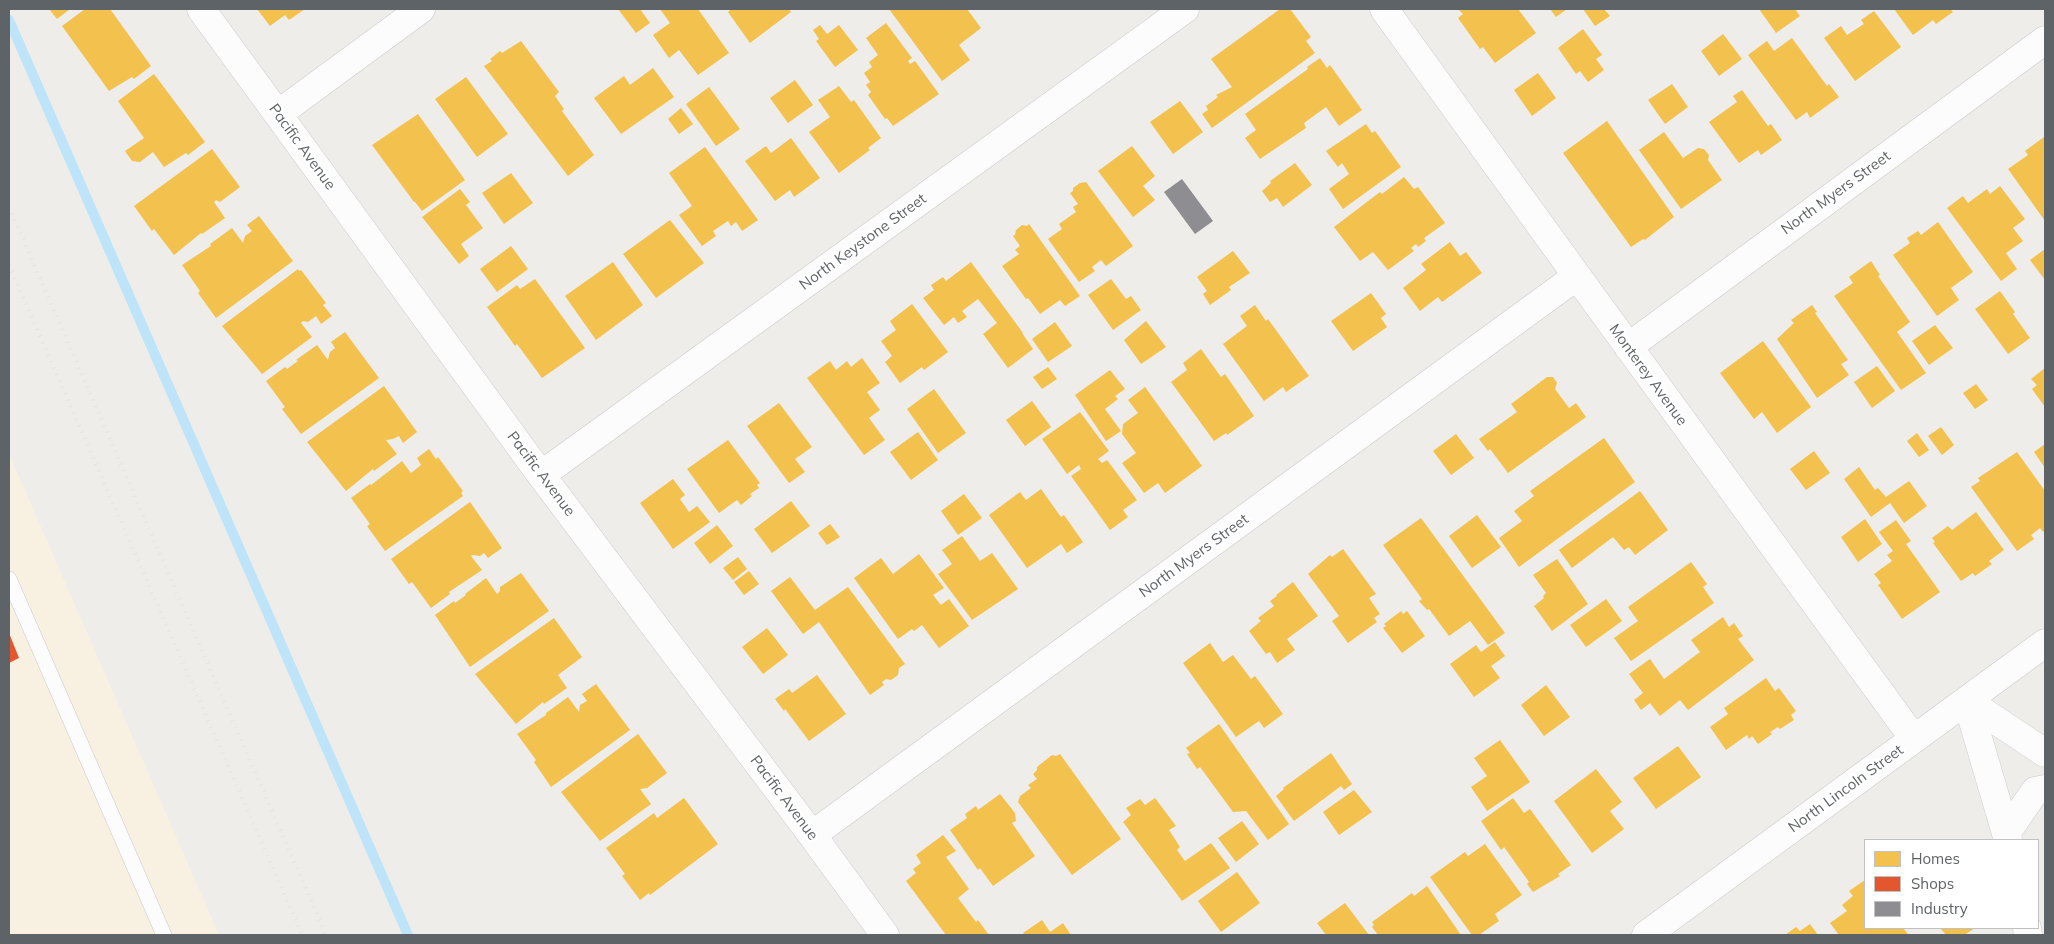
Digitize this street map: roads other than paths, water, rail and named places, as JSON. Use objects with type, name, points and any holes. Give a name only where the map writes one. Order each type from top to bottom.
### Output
[{"type":"street","name":"Pacific Avenue","points":[[201,9],[541,475],[885,935]]},
{"type":"street","points":[[278,114],[421,9]]},
{"type":"street","name":"North Keystone Street","points":[[541,475],[1185,9]]},
{"type":"street","name":"Monterey Avenue","points":[[1384,9],[1914,739]]},
{"type":"street","name":"North Myers Street","points":[[1628,346],[2045,40]]},
{"type":"street","name":"North Myers Street","points":[[812,835],[1577,276]]},
{"type":"street","name":"North Lincoln Street","points":[[1646,935],[2045,643]]},
{"type":"street","points":[[1967,701],[2045,753]]},
{"type":"street","points":[[1967,701],[2007,836]]},
{"type":"street","points":[[2007,836],[2035,792],[2045,789]]},
{"type":"lane","points":[[9,579],[164,935]]},
{"type":"waterway","points":[[9,20],[408,935]]},
{"type":"railway","points":[[9,207],[326,935]]},
{"type":"railway","points":[[9,265],[302,935]]}]
